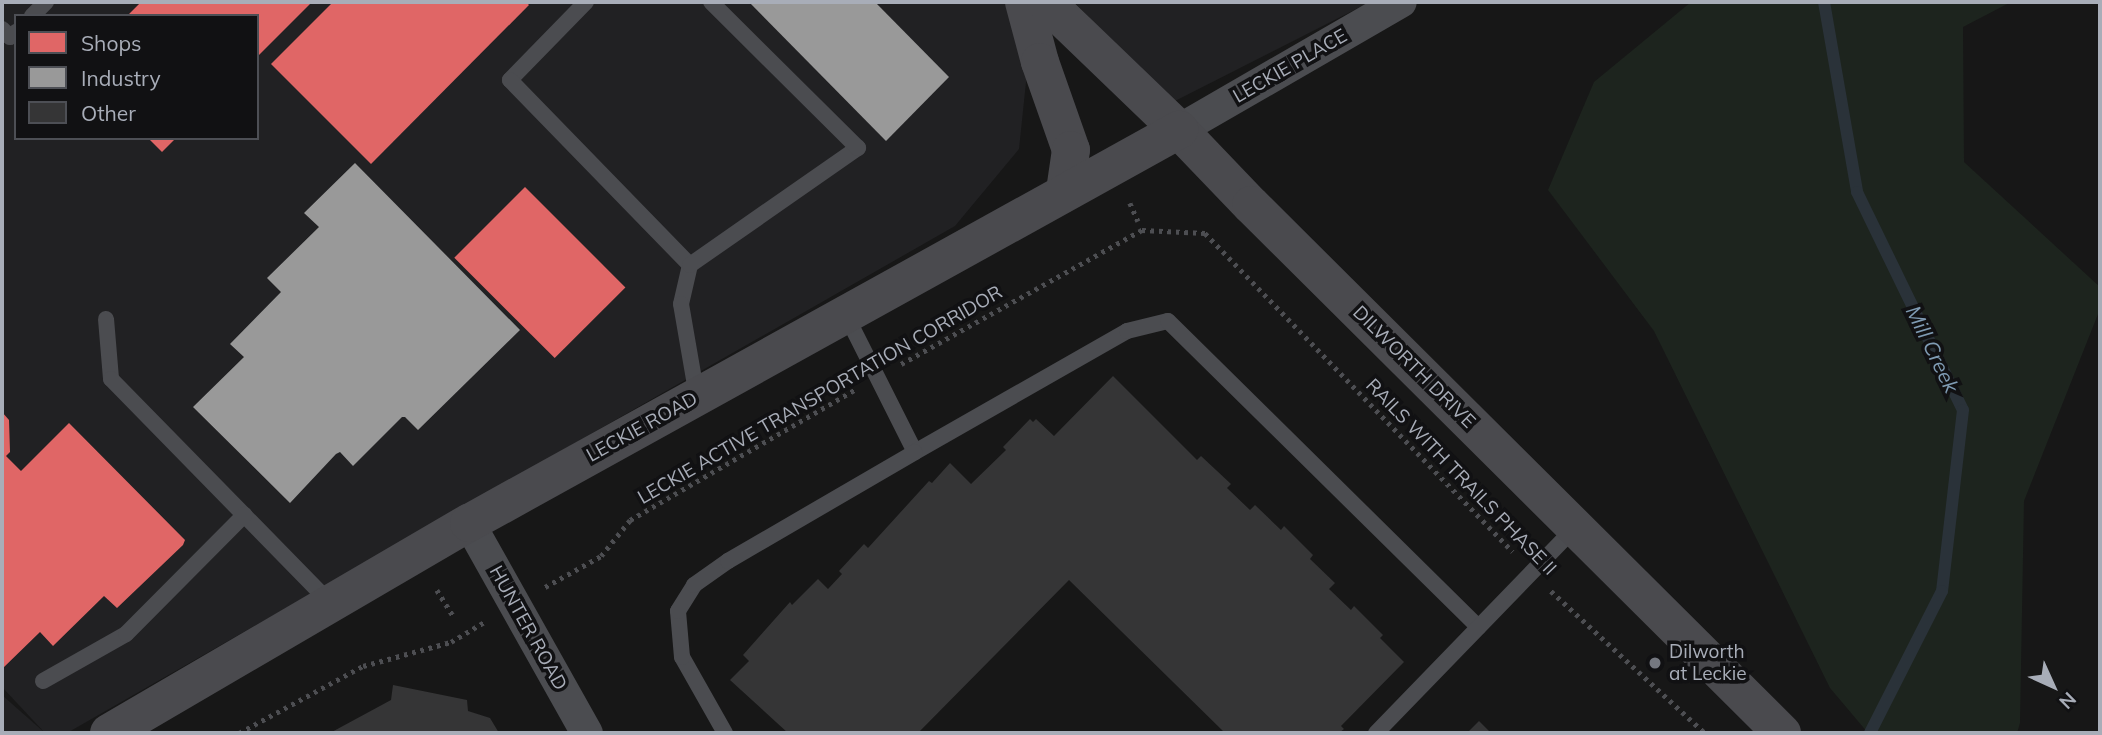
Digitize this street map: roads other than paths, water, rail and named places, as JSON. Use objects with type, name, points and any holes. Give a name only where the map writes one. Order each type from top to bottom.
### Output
[{"type":"main road","points":[[1024,2],[1040,62],[1071,150],[1065,191]]},
{"type":"main road","name":"DILWORTH DRIVE","points":[[1046,2],[1179,130],[1782,733]]},
{"type":"main road","name":"LECKIE ROAD","points":[[110,733],[469,523],[1179,130]]},
{"type":"street","name":"LECKIE PLACE","points":[[1179,130],[1401,2]]},
{"type":"street","name":"HUNTER ROAD","points":[[469,523],[587,733]]},
{"type":"lane","points":[[586,2],[510,80],[690,265]]},
{"type":"lane","points":[[697,397],[681,303],[690,265],[858,148],[711,2]]},
{"type":"lane","points":[[845,314],[879,376],[915,452]]},
{"type":"lane","points":[[106,319],[111,379],[331,604]]},
{"type":"lane","points":[[725,733],[682,657],[678,611],[694,585],[728,561],[1127,331],[1168,321],[1478,627]]},
{"type":"lane","points":[[43,681],[126,634],[244,515]]},
{"type":"lane","points":[[1377,733],[1575,528]]},
{"type":"waterway","name":"Mill Creek","points":[[1824,2],[1857,192],[1963,410],[1942,591],[1870,733]]},
{"type":"place","name":"Dilworth at Leckie","points":[[1655,663]]}]
